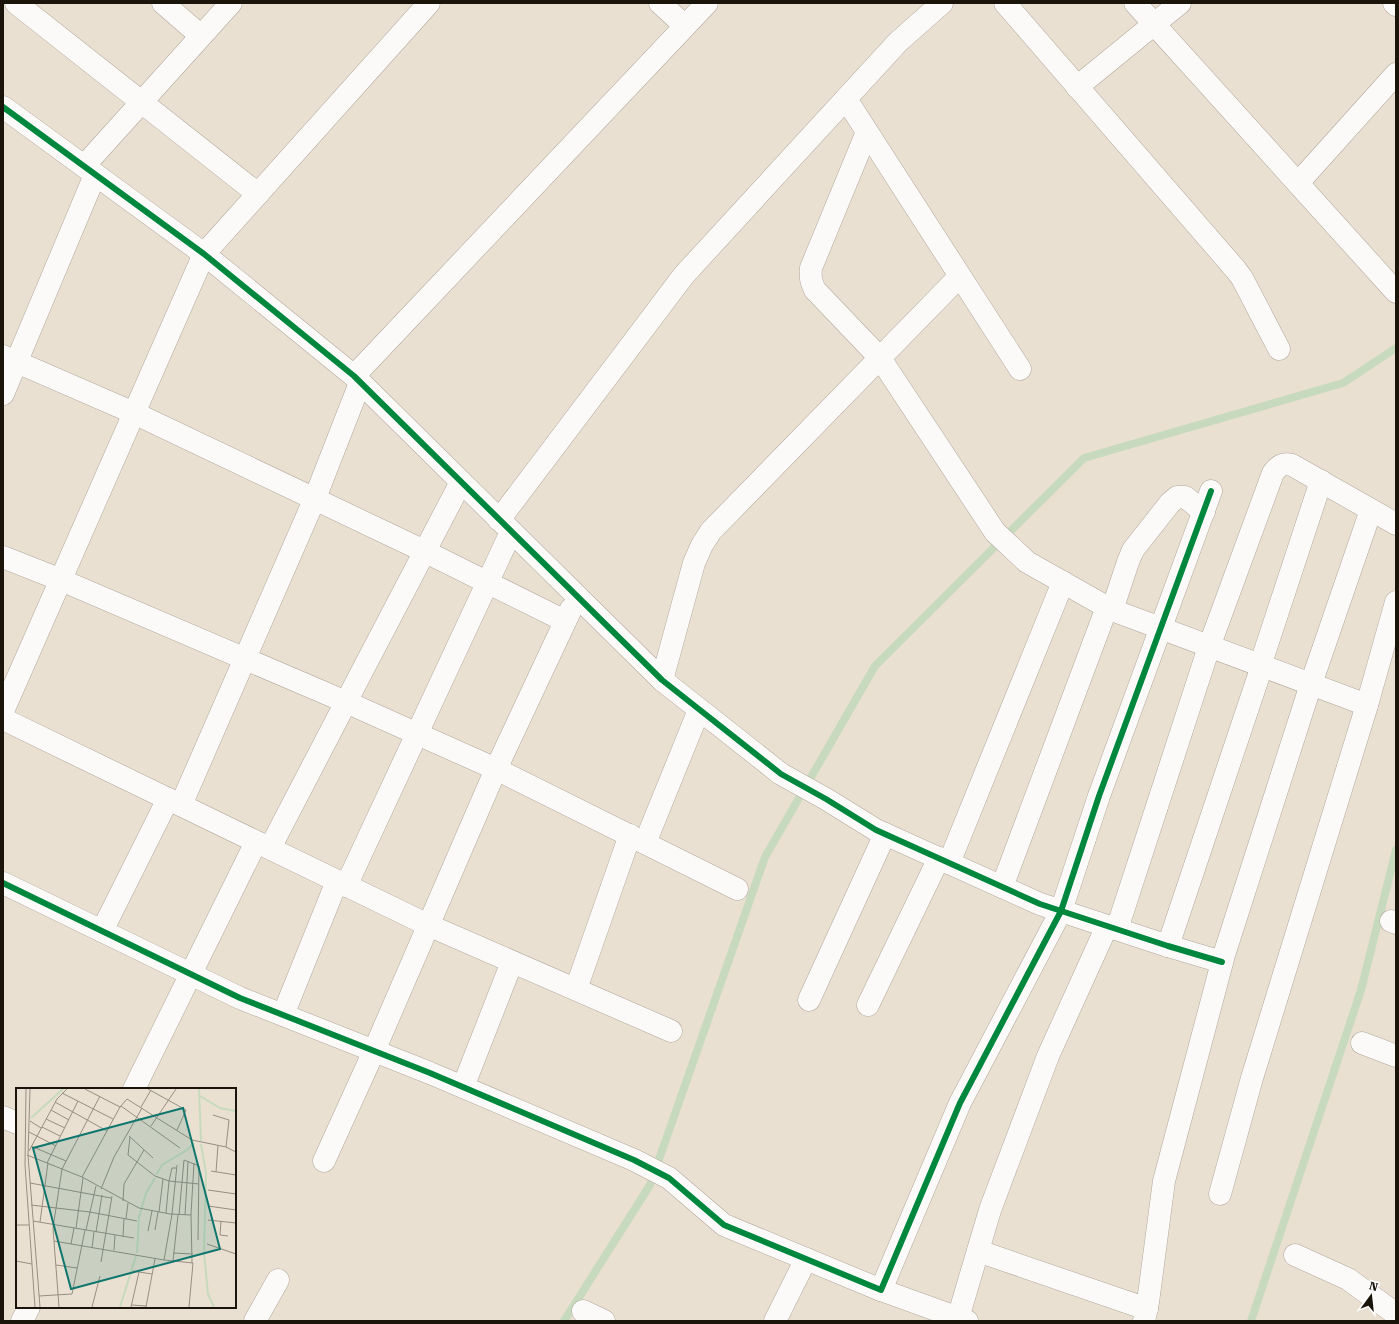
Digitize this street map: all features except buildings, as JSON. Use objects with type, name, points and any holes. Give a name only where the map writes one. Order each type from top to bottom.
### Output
[{"type":"street","points":[[16,3],[258,194]]},
{"type":"street","points":[[163,3],[201,36]]},
{"type":"street","points":[[3,394],[10,359],[89,171],[142,102],[231,3]]},
{"type":"street","points":[[3,711],[204,254],[429,3]]},
{"type":"street","points":[[660,3],[685,26]]},
{"type":"street","points":[[102,931],[174,802],[244,659],[315,498],[357,379],[707,3]]},
{"type":"street","points":[[282,1015],[341,883],[416,733],[487,582],[505,526],[684,275],[898,42],[942,3]]},
{"type":"street","points":[[1005,3],[1236,270],[1242,278],[1279,349]]},
{"type":"street","points":[[1135,3],[1396,292]]},
{"type":"street","points":[[1077,87],[1180,3]]},
{"type":"street","points":[[1298,183],[1396,74]]},
{"type":"street","points":[[846,99],[1020,369]]},
{"type":"street","points":[[3,107],[204,254],[357,379],[576,597],[662,680],[781,774],[826,799],[876,830],[1040,904],[1222,962]]},
{"type":"street","points":[[867,132],[811,268],[811,283],[815,290],[880,358],[995,532],[1023,559],[1110,608],[1209,647],[1367,705]]},
{"type":"street","points":[[662,680],[694,563],[702,545],[711,531],[960,276]]},
{"type":"street","points":[[10,359],[134,412],[315,498],[565,621]]},
{"type":"street","points":[[3,883],[240,998],[463,1087],[634,1160],[669,1178],[724,1225],[881,1290],[963,1319],[978,1251],[991,1205],[1048,1056],[1112,927],[1209,647],[1273,473],[1278,466],[1292,464],[1396,524]]},
{"type":"street","points":[[1168,946],[1321,481]]},
{"type":"street","points":[[134,1088],[190,974],[346,702],[461,482]]},
{"type":"street","points":[[881,1290],[960,1103],[1061,911],[1099,796],[1211,491]]},
{"type":"street","points":[[1002,887],[1133,550],[1170,503],[1177,497],[1184,497],[1204,512]]},
{"type":"street","points":[[978,1251],[1145,1315],[1164,1181],[1222,962],[1311,684],[1371,510]]},
{"type":"street","points":[[3,557],[61,580],[346,702],[496,769],[737,889]]},
{"type":"street","points":[[868,1005],[944,861],[1063,582]]},
{"type":"street","points":[[324,1161],[374,1051],[496,769],[576,597]]},
{"type":"street","points":[[1220,1194],[1252,1078],[1367,705],[1396,602]]},
{"type":"street","points":[[576,989],[637,839],[700,710]]},
{"type":"street","points":[[3,719],[428,926],[671,1031]]},
{"type":"street","points":[[809,1000],[885,834]]},
{"type":"street","points":[[463,1087],[512,962]]},
{"type":"street","points":[[1362,1043],[1396,1056]]},
{"type":"street","points":[[3,1117],[16,1123]]},
{"type":"street","points":[[1295,1255],[1348,1279],[1396,1314]]},
{"type":"street","points":[[774,1321],[806,1259]]},
{"type":"street","points":[[255,1321],[278,1280]]},
{"type":"street","points":[[22,1321],[28,1308]]},
{"type":"street","points":[[584,1311],[604,1321]]},
{"type":"waterway","points":[[564,1321],[650,1185],[765,857],[875,666],[1084,458],[1343,383],[1396,348]]},
{"type":"waterway","points":[[1251,1321],[1361,990],[1396,850]]},
{"type":"cycle path","points":[[3,107],[204,254],[354,376],[662,680],[781,774],[826,799],[876,830],[1040,904],[1222,962]]},
{"type":"cycle path","points":[[3,883],[240,998],[430,1073],[634,1160],[669,1178],[724,1225],[881,1290],[960,1103],[1061,911],[1099,796],[1211,491]]}]
